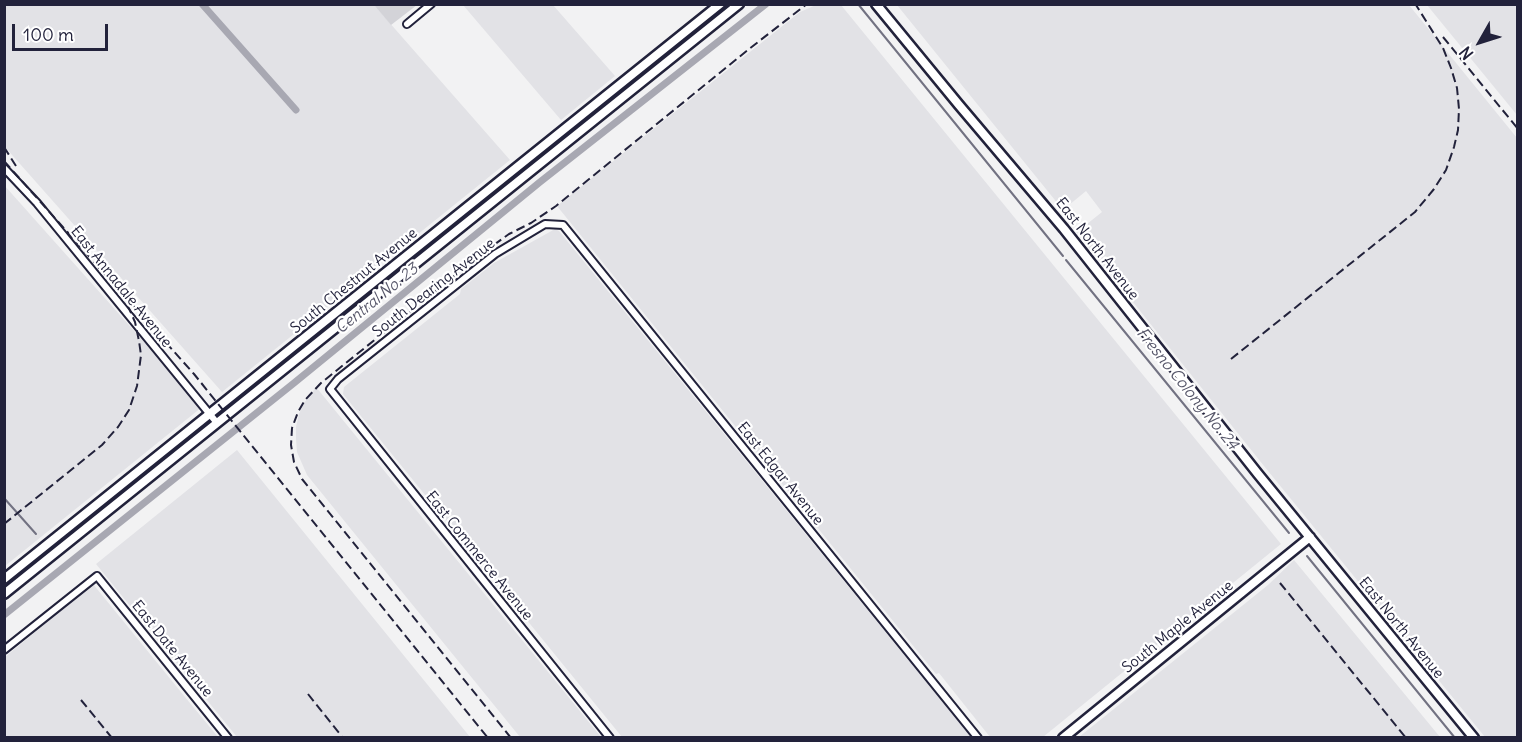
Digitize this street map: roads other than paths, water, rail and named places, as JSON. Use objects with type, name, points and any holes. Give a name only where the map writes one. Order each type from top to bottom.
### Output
[{"type":"main road","name":"South Chestnut Avenue","points":[[4,579],[720,4]]},
{"type":"main road","name":"South Chestnut Avenue","points":[[4,594],[739,4]]},
{"type":"main road","name":"East North Avenue","points":[[876,4],[1064,229],[1474,738]]},
{"type":"main road","points":[[517,168],[524,177]]},
{"type":"main road","name":"South Maple Avenue","points":[[1063,738],[1310,537]]},
{"type":"street","points":[[407,24],[431,4]]},
{"type":"street","name":"East Annadale Avenue","points":[[4,168],[37,203],[217,423]]},
{"type":"street","name":"South Dearing Avenue","points":[[330,389],[338,379],[495,254],[545,224],[563,225]]},
{"type":"street","name":"East Edgar Avenue","points":[[563,225],[978,738]]},
{"type":"street","name":"East Commerce Avenue","points":[[330,389],[610,738]]},
{"type":"street","name":"East Date Avenue","points":[[4,650],[97,576],[228,738]]},
{"type":"waterway","points":[[202,4],[296,110]]},
{"type":"waterway","name":"Central No. 23","points":[[4,615],[540,182],[766,4]]},
{"type":"waterway","name":"Fresno Colony No. 24","points":[[858,4],[1063,256]]},
{"type":"waterway","name":"Fresno Colony No. 24","points":[[1066,260],[1289,533]]},
{"type":"waterway","points":[[4,498],[36,534]]},
{"type":"waterway","name":"Fresno Colony No. 24","points":[[1307,556],[1455,738]]},
{"type":"railway","points":[[511,738],[302,479],[294,462],[291,445],[292,428],[298,412],[305,400],[321,383],[484,252],[556,206],[807,4]]},
{"type":"railway","points":[[1231,359],[1415,212],[1446,170],[1458,130],[1457,88],[1443,48],[1416,5]]},
{"type":"railway","points":[[1443,37],[1518,129]]},
{"type":"railway","points":[[4,147],[16,166]]},
{"type":"railway","points":[[4,161],[194,374],[488,738]]},
{"type":"railway","points":[[4,524],[102,445],[129,410],[137,386],[141,355],[135,322],[127,304]]},
{"type":"railway","points":[[1280,583],[1406,738]]},
{"type":"railway","points":[[308,694],[343,738]]},
{"type":"railway","points":[[81,700],[112,738]]}]
